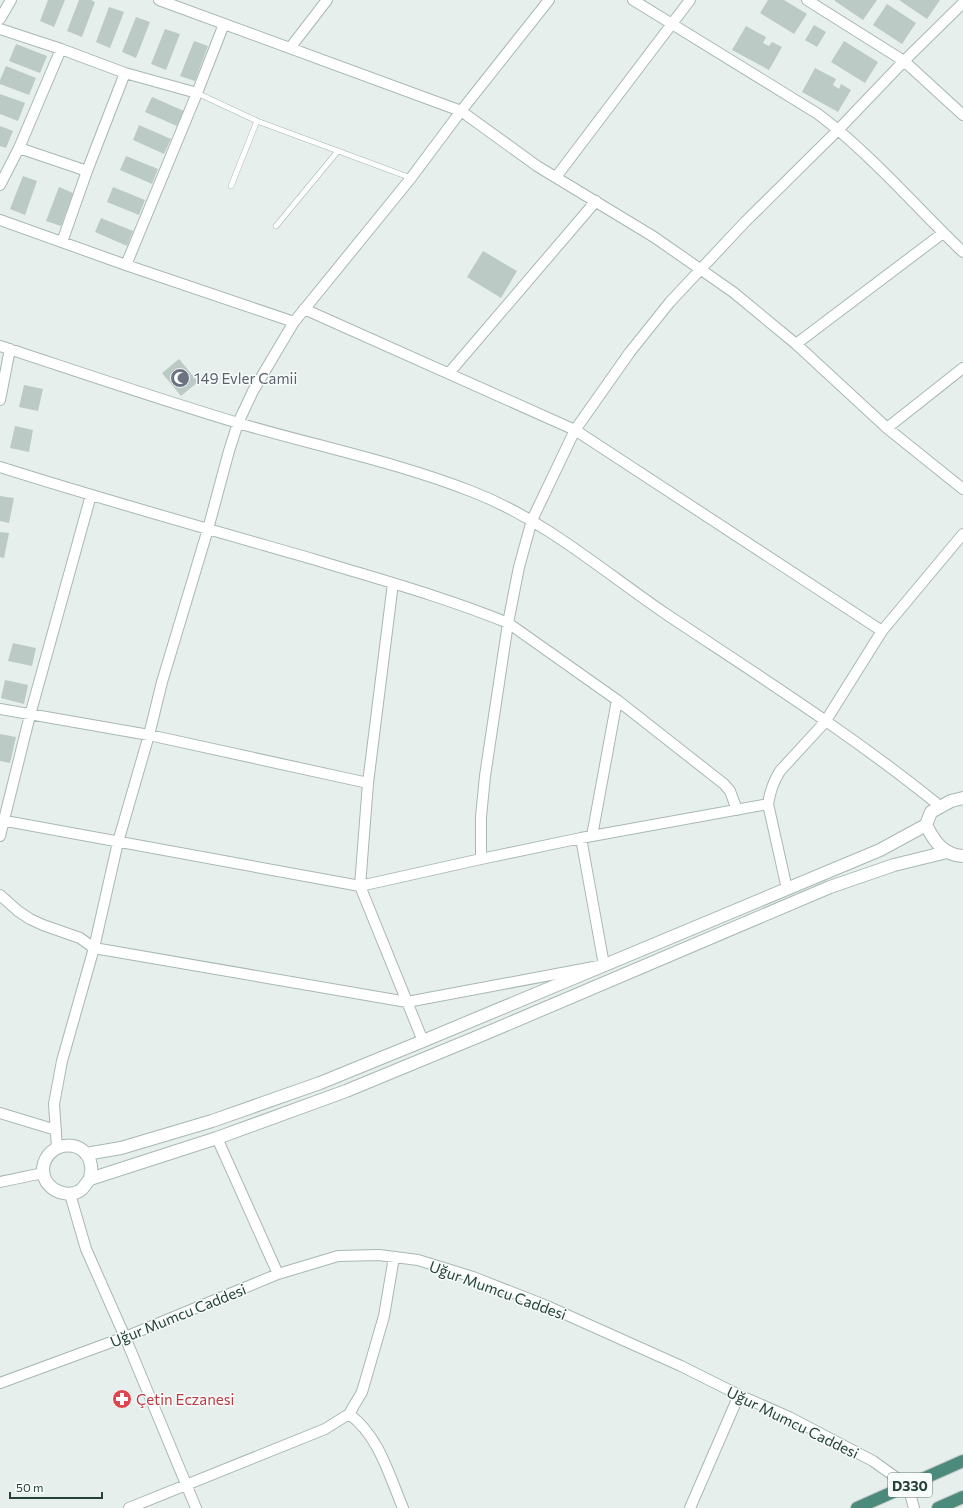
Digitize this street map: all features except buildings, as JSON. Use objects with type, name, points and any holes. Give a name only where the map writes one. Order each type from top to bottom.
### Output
[{"type":"highway","name":"D330","points":[[857,1508],[963,1461]]},
{"type":"highway","name":"D330","points":[[938,1508],[963,1497]]},
{"type":"street","points":[[0,19],[11,0]]},
{"type":"street","points":[[159,0],[461,111],[537,166],[596,201],[700,268],[733,292],[796,344],[887,428],[963,489]]},
{"type":"street","points":[[290,48],[327,0]]},
{"type":"street","points":[[57,1148],[54,1104],[62,1061],[94,948],[118,842],[149,735],[162,682],[238,423],[253,391],[294,322],[411,178],[461,111],[549,0]]},
{"type":"street","points":[[633,0],[818,114],[838,130],[919,207],[963,252]]},
{"type":"street","points":[[556,177],[690,0]]},
{"type":"street","points":[[807,0],[904,61],[963,115]]},
{"type":"street","points":[[481,859],[481,818],[485,776],[508,623],[519,567],[532,520],[574,430],[650,326],[700,268],[963,3]]},
{"type":"street","points":[[126,265],[224,24]]},
{"type":"street","points":[[0,29],[61,49],[125,74],[197,93]]},
{"type":"street","points":[[0,185],[19,148],[61,49]]},
{"type":"street","points":[[62,242],[87,171],[125,74]]},
{"type":"street","points":[[19,148],[87,171]]},
{"type":"street","points":[[448,373],[596,201]]},
{"type":"street","points":[[0,220],[126,265],[294,322]]},
{"type":"street","points":[[796,344],[943,233]]},
{"type":"street","points":[[304,309],[574,430],[882,631]]},
{"type":"street","points":[[0,346],[238,423],[421,474],[475,492],[532,520],[552,532],[662,611],[904,777],[941,807]]},
{"type":"street","points":[[0,400],[10,349]]},
{"type":"street","points":[[887,428],[963,368]]},
{"type":"street","points":[[0,467],[393,583],[508,623],[617,700],[724,784],[730,791],[737,810]]},
{"type":"street","points":[[0,836],[2,820],[30,715],[91,495]]},
{"type":"street","points":[[787,889],[768,804],[770,791],[774,780],[780,771],[825,722],[882,631],[963,534]]},
{"type":"street","points":[[393,583],[368,783],[360,886],[423,1042]]},
{"type":"street","points":[[592,836],[617,700]]},
{"type":"street","points":[[0,709],[149,735],[368,783]]},
{"type":"street","points":[[86,1154],[121,1148],[212,1121],[320,1083],[423,1042],[880,850],[926,825],[931,812],[950,801],[963,798]]},
{"type":"street","points":[[2,820],[360,886],[581,838],[768,804]]},
{"type":"street","points":[[926,825],[933,840],[947,852],[963,856]]},
{"type":"street","points":[[581,838],[604,965]]},
{"type":"street","points":[[90,1179],[91,1166],[86,1154],[76,1147],[64,1145],[52,1150],[44,1160],[43,1173],[48,1185],[58,1192],[70,1194],[82,1189],[90,1179],[217,1138],[346,1091],[830,887],[894,865],[947,852]]},
{"type":"street","points":[[0,895],[18,911],[30,919],[80,938],[94,948],[407,1002],[604,965]]},
{"type":"street","points":[[0,1113],[56,1130]]},
{"type":"street","points":[[217,1138],[278,1274]]},
{"type":"street","points":[[0,1182],[43,1173]]},
{"type":"street","points":[[70,1194],[86,1249],[196,1508]]},
{"type":"street","name":"Uğur Mumcu Caddesi","points":[[0,1383],[124,1336],[278,1274],[338,1256],[379,1255],[418,1260],[473,1277],[547,1306],[681,1366],[739,1395],[789,1417],[873,1461],[908,1486]]},
{"type":"street","points":[[129,1508],[324,1429],[349,1414],[362,1392],[384,1316],[394,1257]]},
{"type":"street","points":[[690,1508],[739,1395]]},
{"type":"street","points":[[349,1414],[363,1425],[374,1441],[404,1508]]},
{"type":"street","points":[[908,1486],[914,1508]]},
{"type":"lane","points":[[197,93],[257,121],[411,178]]},
{"type":"lane","points":[[231,186],[257,121]]},
{"type":"lane","points":[[276,226],[338,151]]},
{"type":"place","name":"149 Evler Camii","points":[[180,378]]},
{"type":"place","name":"Çetin Eczanesi","points":[[122,1399]]}]
